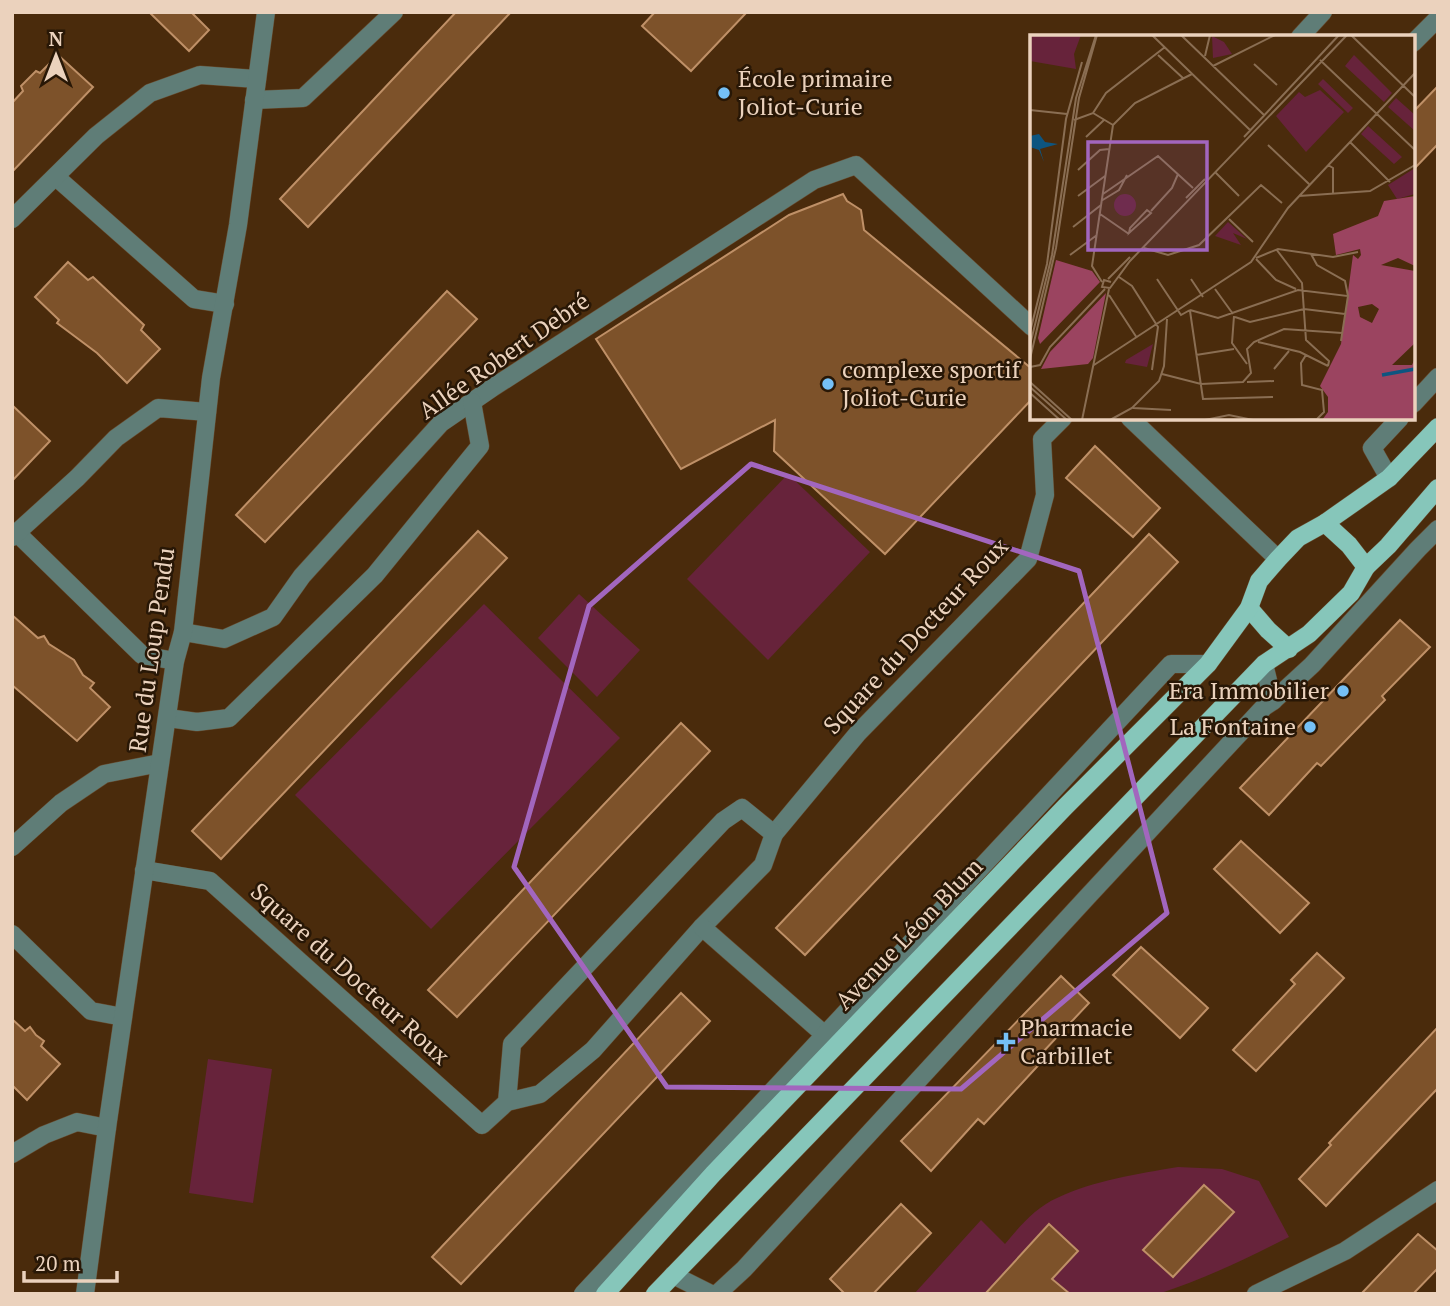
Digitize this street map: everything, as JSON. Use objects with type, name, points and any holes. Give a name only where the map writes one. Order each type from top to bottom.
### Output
[{"type":"main road","name":"Avenue Léon Blum","points":[[605,1294],[830,1040],[1208,664],[1249,608],[1259,581],[1298,538],[1325,523],[1389,478],[1438,427]]},
{"type":"main road","points":[[655,1294],[1264,664],[1309,634],[1351,593],[1366,567],[1388,546],[1438,488]]},
{"type":"main road","points":[[1325,523],[1349,545],[1366,567]]},
{"type":"main road","points":[[1249,608],[1289,649]]},
{"type":"street","name":"Rue du Loup Pendu","points":[[85,1294],[144,870],[175,661],[183,632],[211,378],[238,225],[265,12]]},
{"type":"street","points":[[254,100],[303,98],[378,21],[394,12]]},
{"type":"street","points":[[1302,35],[1323,12]]},
{"type":"street","points":[[1415,41],[1438,18]]},
{"type":"street","points":[[12,219],[96,136],[150,93],[200,75],[257,79]]},
{"type":"street","name":"Allée Robert Debré","points":[[183,632],[224,639],[273,617],[302,576],[441,423],[814,180],[856,165],[1030,325]]},
{"type":"street","points":[[56,177],[194,299],[225,304]]},
{"type":"street","points":[[1415,402],[1438,377]]},
{"type":"street","points":[[168,718],[197,722],[229,718],[375,575],[480,446],[472,402]]},
{"type":"street","points":[[175,661],[142,655],[14,535],[77,478],[116,438],[158,408],[207,412]]},
{"type":"street","name":"Square du Docteur Roux","points":[[144,870],[210,881],[482,1125],[507,1102],[540,1094],[593,1050],[702,927],[763,865],[774,834],[858,733],[1028,559],[1045,495],[1042,439],[1061,420]]},
{"type":"street","points":[[1132,420],[1278,559]]},
{"type":"street","points":[[1389,478],[1372,449],[1398,420]]},
{"type":"street","points":[[717,1294],[744,1269],[1264,707],[1312,664],[1438,529]]},
{"type":"street","points":[[583,1294],[830,1040],[1171,664],[1208,664]]},
{"type":"street","points":[[1264,664],[1273,701]]},
{"type":"street","points":[[12,847],[61,803],[104,774],[160,763]]},
{"type":"street","points":[[507,1102],[512,1044],[723,821],[742,808],[774,834]]},
{"type":"street","points":[[702,927],[830,1040]]},
{"type":"street","points":[[12,934],[91,1012],[123,1017]]},
{"type":"street","points":[[12,1154],[44,1135],[77,1122],[107,1128]]},
{"type":"street","points":[[1256,1294],[1345,1251],[1438,1190]]},
{"type":"street","points":[[673,1275],[711,1294]]},
{"type":"highlighted area","points":[[751,464],[1079,571],[1167,913],[961,1089],[667,1087],[514,867],[589,606]]},
{"type":"shaded area","points":[[788,474],[870,552],[768,660],[687,579]]},
{"type":"shaded area","points":[[579,594],[640,650],[597,697],[538,638]]},
{"type":"shaded area","points":[[484,604],[620,738],[431,929],[295,795]]},
{"type":"shaded area","points":[[208,1059],[272,1069],[253,1203],[189,1193]]},
{"type":"shaded area","points":[[1178,1167],[1222,1169],[1259,1181],[1289,1237],[1225,1268],[1158,1294],[914,1294],[981,1220],[1005,1244],[1035,1212],[1057,1198],[1101,1182]]},
{"type":"building","points":[[149,12],[191,12],[209,30],[189,51]]},
{"type":"building","points":[[456,12],[511,12],[308,227],[280,199]]},
{"type":"building","points":[[655,12],[747,12],[691,71],[642,26]]},
{"type":"building","points":[[58,55],[93,87],[12,172],[12,103],[23,91],[21,86],[36,71],[40,73]]},
{"type":"building","points":[[1438,86],[1438,144],[1415,168],[1415,110]]},
{"type":"building","name":"complexe sportif Joliot-Curie","points":[[843,194],[847,201],[861,210],[864,230],[1030,367],[1030,401],[885,554],[774,451],[775,420],[681,469],[596,339],[789,215]]},
{"type":"building","points":[[68,262],[88,280],[93,277],[144,325],[141,330],[160,349],[127,383],[97,353],[57,323],[59,320],[35,297]]},
{"type":"building","points":[[447,291],[477,319],[265,542],[236,515]]},
{"type":"building","points":[[12,405],[50,441],[12,481]]},
{"type":"building","points":[[1095,446],[1160,508],[1133,537],[1066,478]]},
{"type":"building","points":[[478,531],[507,558],[221,859],[192,831]]},
{"type":"building","points":[[1149,534],[1178,562],[805,955],[776,928]]},
{"type":"building","points":[[12,615],[38,638],[44,636],[49,644],[74,660],[83,675],[94,683],[90,688],[110,707],[77,741],[12,685]]},
{"type":"building","points":[[1400,620],[1430,647],[1382,696],[1385,700],[1321,766],[1317,763],[1269,815],[1240,788]]},
{"type":"building","points":[[681,723],[710,751],[457,1017],[428,990]]},
{"type":"building","points":[[1241,841],[1309,903],[1280,933],[1214,869]]},
{"type":"building","points":[[1141,947],[1208,1008],[1180,1038],[1113,975]]},
{"type":"building","points":[[1317,953],[1344,978],[1256,1071],[1233,1050],[1295,984],[1291,980]]},
{"type":"building","points":[[1061,976],[1089,1003],[1042,1053],[1046,1057],[984,1124],[978,1119],[931,1171],[901,1141]]},
{"type":"building","points":[[681,993],[710,1021],[461,1284],[432,1257]]},
{"type":"building","points":[[12,1019],[25,1031],[30,1027],[44,1041],[41,1046],[60,1064],[27,1100],[12,1085]]},
{"type":"building","points":[[1438,1027],[1438,1088],[1326,1206],[1299,1179],[1331,1145],[1329,1143]]},
{"type":"building","points":[[1204,1185],[1234,1212],[1173,1277],[1143,1250]]},
{"type":"building","points":[[901,1204],[931,1233],[873,1294],[845,1294],[830,1279]]},
{"type":"building","points":[[1049,1224],[1078,1251],[1052,1279],[1070,1294],[985,1294]]},
{"type":"building","points":[[1418,1234],[1438,1251],[1438,1268],[1413,1294],[1361,1294]]},
{"type":"place","name":"École primaire Joliot-Curie","points":[[724,93]]},
{"type":"place","name":"complexe sportif Joliot-Curie","points":[[828,384]]},
{"type":"place","name":"Era Immobilier","points":[[1343,691]]},
{"type":"place","name":"La Fontaine","points":[[1310,727]]},
{"type":"place","name":"Pharmacie Carbillet","points":[[1006,1042]]}]
